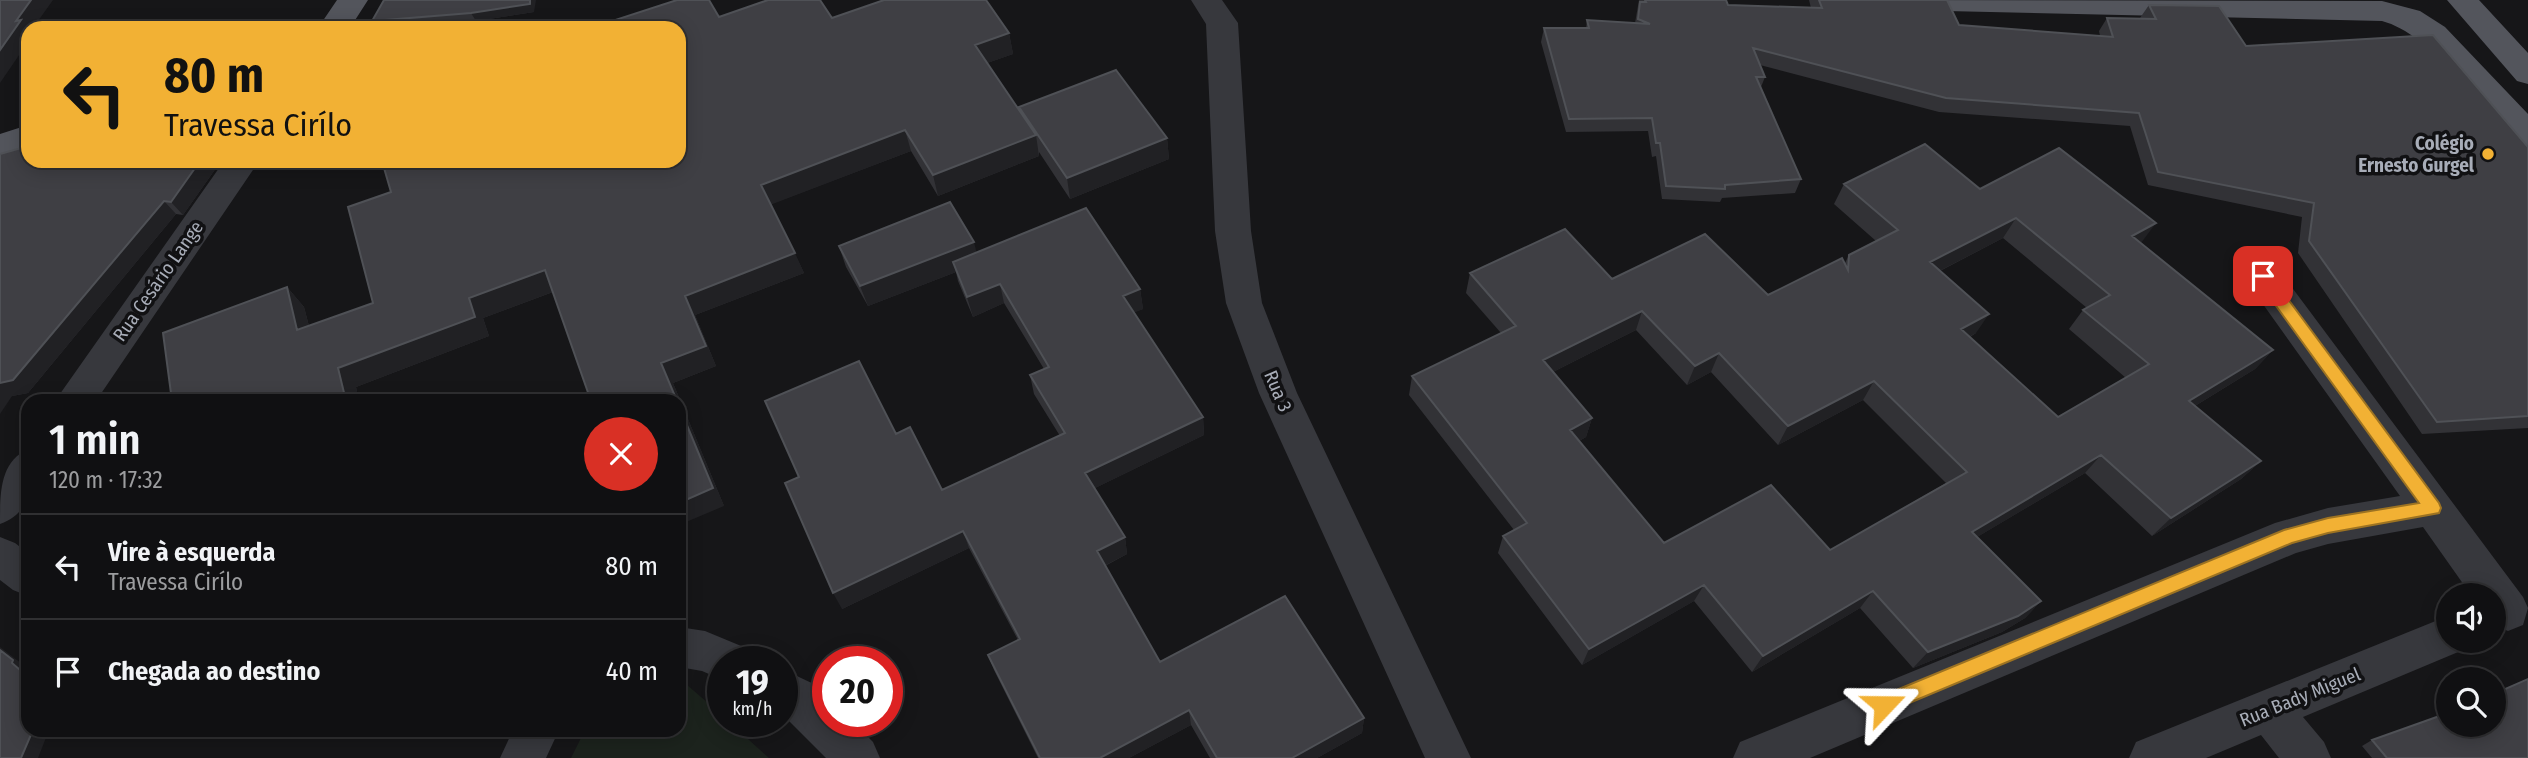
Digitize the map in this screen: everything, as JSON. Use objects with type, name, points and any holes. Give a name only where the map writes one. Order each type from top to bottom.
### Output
[{"type":"main road","points":[[339,21],[353,0]]},
{"type":"main road","points":[[1902,0],[2382,11],[2409,18],[2434,34],[2528,135]]},
{"type":"main road","points":[[2462,0],[2528,73]]},
{"type":"main road","points":[[0,146],[21,139]]},
{"type":"street","name":"Rua 3","points":[[1206,0],[1222,23],[1233,231],[1244,303],[1278,393],[1448,758]]},
{"type":"street","name":"Rua Cesário Lange","points":[[79,394],[237,168]]},
{"type":"street","points":[[2263,276],[2510,610]]},
{"type":"street","points":[[0,506],[21,476]]},
{"type":"street","points":[[1756,758],[2290,536],[2328,526],[2433,508]]},
{"type":"street","points":[[0,556],[21,572]]},
{"type":"street","name":"Rua Bady Miguel","points":[[2152,758],[2436,641]]},
{"type":"street","points":[[686,648],[707,652]]},
{"type":"street","points":[[798,699],[857,758]]},
{"type":"street","points":[[2269,710],[2308,758]]},
{"type":"street","points":[[523,758],[533,737]]},
{"type":"shaded area","points":[[686,684],[707,702],[707,737],[746,737],[769,758],[571,758],[582,737],[686,737]]},
{"type":"building","points":[[0,0],[31,0],[0,50]]},
{"type":"building","points":[[384,0],[530,0],[530,4],[471,13],[372,21]]},
{"type":"building","points":[[677,0],[709,0],[719,17],[768,0],[820,0],[832,18],[884,0],[986,0],[1009,33],[975,45],[1036,135],[933,175],[905,130],[761,185],[795,253],[685,296],[706,346],[661,363],[674,394],[589,394],[545,270],[469,298],[475,317],[338,368],[344,394],[171,394],[163,333],[287,287],[297,330],[373,303],[348,207],[391,192],[384,168],[686,168],[686,21],[612,21]]},
{"type":"building","points":[[1645,0],[1726,0],[1728,5],[1822,8],[1819,0],[1947,0],[1959,25],[2113,37],[2107,18],[2156,19],[2149,5],[2219,6],[2246,46],[2433,35],[2528,147],[2528,416],[2437,422],[2309,241],[2314,203],[2158,172],[2139,113],[1946,98],[1753,48],[1765,77],[1756,77],[1801,179],[1725,185],[1725,189],[1666,186],[1660,143],[1656,143],[1652,118],[1569,119],[1544,28],[1589,28],[1587,20],[1650,24],[1638,19],[1640,2],[1646,2]]},
{"type":"building","points":[[1116,70],[1167,138],[1067,178],[1019,107]]},
{"type":"building","points":[[1925,144],[1980,189],[2059,148],[2156,223],[2132,236],[2273,350],[2189,401],[2261,461],[2171,518],[2101,455],[1972,532],[2041,601],[2018,616],[1928,652],[1873,591],[1763,656],[1704,585],[1589,649],[1503,536],[1527,523],[1412,376],[1516,326],[1470,273],[1565,229],[1612,279],[1705,234],[1768,295],[1842,258],[1848,270],[1849,255],[1898,230],[1844,184]],"holes":[[[2016,218],[2110,295],[2083,310],[2149,364],[2058,417],[1961,329],[1989,314],[1930,262]],[[1642,311],[1695,366],[1719,353],[1788,426],[1874,381],[1967,472],[1830,550],[1771,485],[1664,543],[1570,430],[1592,418],[1543,360]]]},
{"type":"building","points":[[21,148],[21,168],[195,168],[171,202],[164,201],[13,380],[0,383],[0,154]]},
{"type":"building","points":[[950,202],[974,242],[860,286],[839,246]]},
{"type":"building","points":[[1086,208],[1140,289],[1123,296],[1203,417],[1085,473],[1125,537],[1097,551],[1160,662],[1285,596],[1364,718],[1292,758],[1217,758],[1189,710],[1100,758],[1040,758],[988,655],[1020,639],[963,531],[833,593],[785,483],[799,477],[765,401],[859,361],[896,434],[910,427],[942,490],[1065,433],[1030,375],[1049,367],[1000,284],[967,297],[953,262]]},
{"type":"building","points":[[686,423],[713,488],[686,500]]},
{"type":"building","points":[[0,650],[21,671],[21,737],[30,737],[21,758],[0,758]]},
{"type":"building","points":[[2528,679],[2528,758],[2387,758],[2372,740],[2436,717],[2436,737],[2506,737],[2506,689]]},
{"type":"place","name":"Colégio Ernesto Gurgel","points":[[2488,154]]},
{"type":"route","points":[[1884,705],[2290,536],[2328,526],[2433,508],[2263,276]]}]
